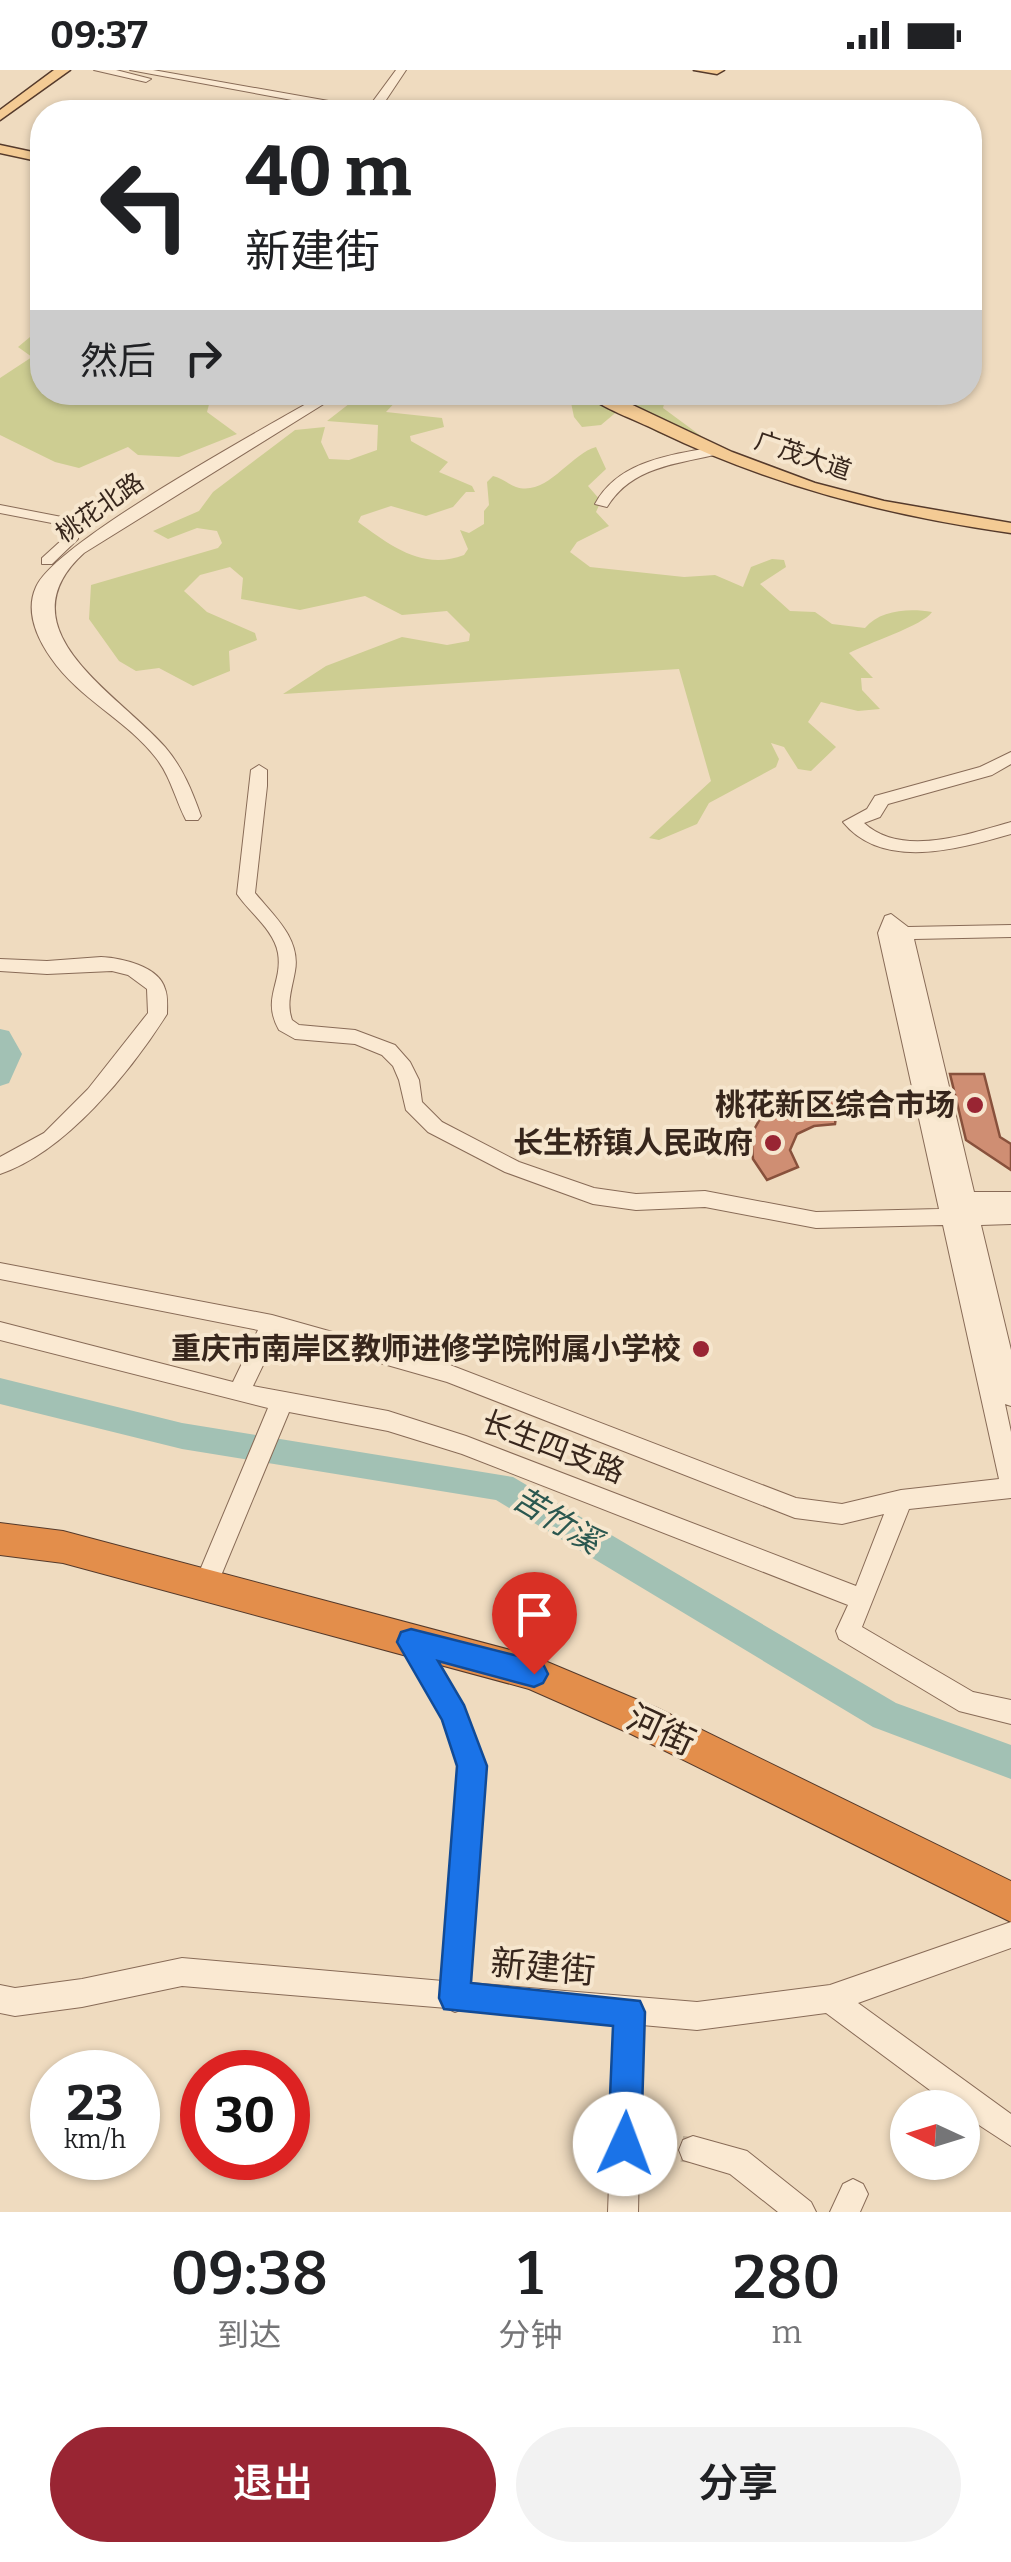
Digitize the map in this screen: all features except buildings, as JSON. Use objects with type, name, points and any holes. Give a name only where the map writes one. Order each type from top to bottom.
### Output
[{"type":"highway","name":"河街","points":[[0,1540],[64,1547],[534,1674],[644,1721],[1011,1902]]},
{"type":"main road","points":[[0,105],[48,70]]},
{"type":"main road","points":[[0,116],[62,70]]},
{"type":"main road","points":[[1,152],[30,156]]},
{"type":"main road","points":[[1,152],[30,163]]},
{"type":"main road","name":"广茂大道","points":[[618,405],[714,452],[806,487],[881,507],[1011,528]]},
{"type":"main road","name":"广茂大道","points":[[648,405],[722,441],[814,476],[888,496],[1011,517]]},
{"type":"street","points":[[99,70],[279,100]]},
{"type":"street","points":[[135,70],[288,100]]},
{"type":"street","points":[[384,100],[401,70]]},
{"type":"street","points":[[386,100],[412,70]]},
{"type":"street","name":"桃花北路","points":[[192,816],[183,784],[164,752],[75,678],[47,638],[38,616],[47,578],[72,556],[179,484],[315,405]]},
{"type":"street","points":[[602,504],[606,491],[623,478],[676,458],[714,452]]},
{"type":"street","points":[[0,510],[62,521],[71,530],[71,539],[48,560],[47,578]]},
{"type":"street","points":[[1011,757],[986,771],[881,800],[874,813],[852,822],[869,836],[912,847],[958,844],[1011,828]]},
{"type":"street","points":[[259,770],[260,805],[251,832],[246,894],[286,948],[288,966],[278,1006],[281,1020],[294,1032],[355,1034],[380,1044],[400,1062],[412,1088],[413,1105],[435,1128],[512,1167],[593,1196],[636,1202],[705,1199],[816,1220],[1011,1200]]},
{"type":"street","points":[[1011,931],[895,933],[1011,1398]]},
{"type":"street","points":[[0,965],[55,967],[111,960],[142,973],[156,988],[158,1014],[94,1094],[52,1138],[0,1166]]},
{"type":"street","points":[[961,1208],[1011,1216]]},
{"type":"street","points":[[0,1270],[272,1324],[450,1374],[795,1508],[842,1514],[902,1500],[1011,1485],[961,1208]]},
{"type":"street","points":[[239,1393],[272,1324]]},
{"type":"street","name":"长生四支路","points":[[0,1331],[239,1393],[278,1409],[388,1421],[466,1446],[863,1600]]},
{"type":"street","points":[[205,1587],[278,1409]]},
{"type":"street","points":[[902,1500],[848,1631],[968,1704],[1011,1712]]},
{"type":"street","points":[[411,1642],[454,1714],[472,1766],[455,1998]]},
{"type":"street","name":"新建街","points":[[0,1999],[15,2002],[82,1993],[182,1972],[697,2016],[830,1999],[1011,1934]]},
{"type":"street","points":[[830,1999],[1011,2132]]},
{"type":"street","points":[[622,2212],[634,2144],[629,2012]]},
{"type":"street","points":[[694,2150],[737,2161],[801,2212]]},
{"type":"green space","points":[[30,337],[30,356],[18,347]]},
{"type":"green space","points":[[30,358],[30,405],[209,405],[207,412],[237,434],[179,457],[138,455],[128,447],[79,468],[55,462],[0,435],[0,378]]},
{"type":"green space","points":[[348,405],[393,405],[386,412],[442,418],[444,427],[410,436],[411,441],[448,462],[439,472],[472,486],[475,492],[466,492],[453,507],[426,516],[391,506],[361,516],[358,522],[420,558],[464,555],[468,549],[460,530],[469,533],[484,524],[484,511],[489,505],[487,482],[493,476],[516,487],[538,486],[596,447],[606,469],[588,486],[601,501],[596,512],[609,526],[577,542],[570,552],[590,567],[684,577],[715,575],[743,587],[751,567],[772,559],[784,560],[786,567],[760,584],[790,611],[815,612],[832,624],[865,628],[879,617],[896,612],[932,612],[907,628],[849,653],[873,678],[861,678],[862,690],[880,709],[858,711],[821,702],[808,722],[836,747],[811,771],[798,769],[784,747],[771,743],[779,759],[776,767],[709,803],[697,824],[659,840],[649,838],[711,781],[679,669],[283,694],[326,666],[402,637],[447,645],[469,641],[470,634],[447,611],[402,615],[365,596],[300,610],[241,599],[243,578],[230,567],[200,575],[184,591],[207,612],[255,633],[257,640],[229,651],[230,671],[193,686],[159,668],[136,671],[119,661],[89,619],[91,585],[218,548],[222,543],[217,531],[197,528],[168,539],[153,531],[199,511],[213,492],[295,430],[325,427],[321,442],[329,459],[349,460],[377,450],[378,425],[327,421]]},
{"type":"green space","points":[[572,405],[664,405],[701,436],[698,440],[685,440],[665,436],[620,409],[601,425],[582,427]]},
{"type":"waterway","name":"苦竹溪","points":[[0,1038],[9,1054],[0,1076]]},
{"type":"waterway","name":"苦竹溪","points":[[0,1391],[182,1436],[502,1487],[885,1715],[1011,1762]]},
{"type":"tunnel","points":[[644,2145],[693,2150]]},
{"type":"place","name":"桃花新区综合市场","points":[[975,1105]]},
{"type":"place","name":"长生桥镇人民政府","points":[[773,1143]]},
{"type":"place","name":"重庆市南岸区教师进修学院附属小学校","points":[[701,1349]]},
{"type":"route","points":[[534,1674],[411,1642],[454,1714],[472,1766],[455,1998],[629,2012],[625,2144]]}]
